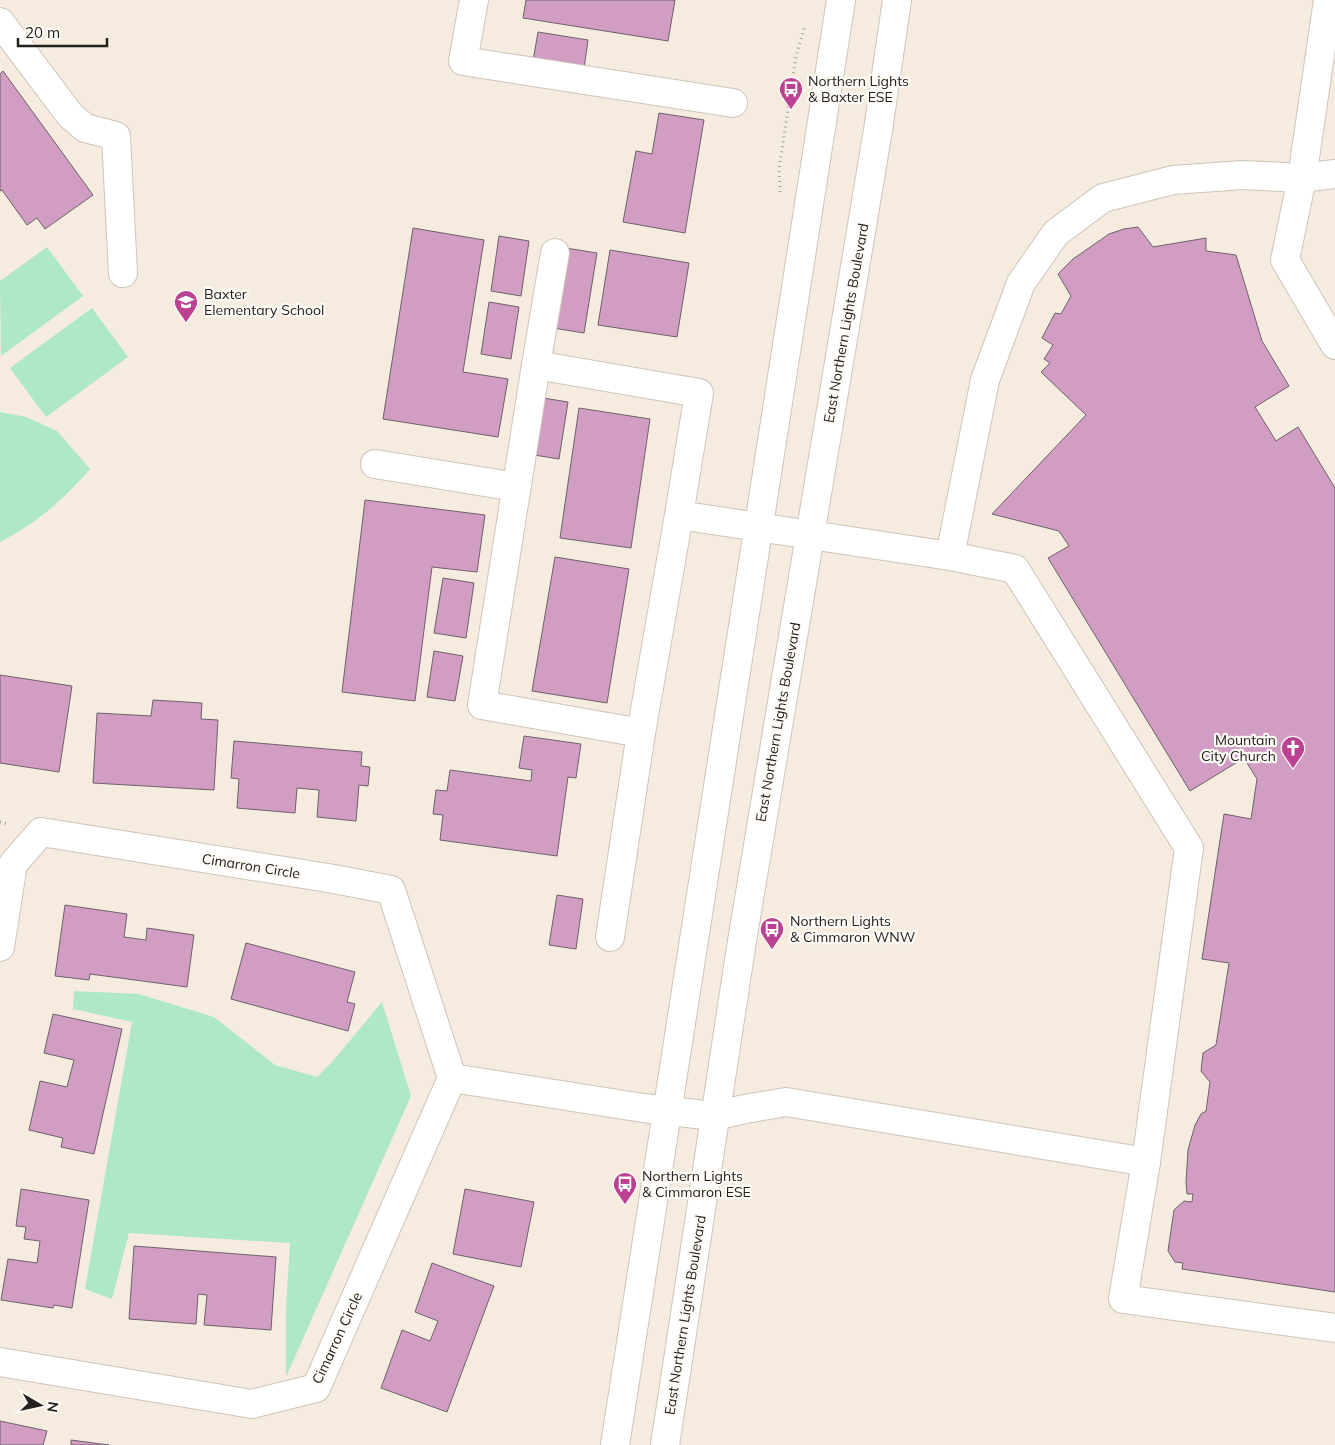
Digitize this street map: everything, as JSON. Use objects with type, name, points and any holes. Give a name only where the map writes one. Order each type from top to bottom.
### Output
[{"type":"main road","points":[[474,0],[463,61],[732,103]]},
{"type":"main road","points":[[615,1445],[840,0]]},
{"type":"main road","name":"East Northern Lights Boulevard","points":[[665,1445],[742,941],[878,130],[897,0]]},
{"type":"main road","points":[[1328,0],[1302,178],[1285,260],[1335,345]]},
{"type":"main road","points":[[0,22],[70,114],[85,128],[116,136],[123,273]]},
{"type":"main road","points":[[950,556],[985,380],[1021,284],[1056,233],[1103,198],[1173,180],[1243,175],[1302,178],[1335,174]]},
{"type":"main road","points":[[555,253],[482,705],[641,733]]},
{"type":"main road","points":[[536,364],[699,393],[641,733],[610,937]]},
{"type":"main road","points":[[375,464],[516,487]]},
{"type":"main road","points":[[679,515],[950,556],[1015,569],[1189,848],[1146,1162],[1123,1299],[1335,1328]]},
{"type":"main road","name":"Cimarron Circle","points":[[0,947],[13,864],[41,832],[334,879],[391,890],[452,1078],[316,1388],[252,1404],[0,1362]]},
{"type":"main road","points":[[452,1078],[667,1111],[714,1116],[786,1102],[1146,1162]]},
{"type":"green space","points":[[47,247],[83,296],[1,356],[0,281]]},
{"type":"green space","points":[[92,308],[128,357],[46,417],[10,368]]},
{"type":"green space","points":[[0,412],[26,417],[57,431],[90,469],[70,491],[38,519],[0,542]]},
{"type":"green space","points":[[74,991],[139,994],[214,1017],[275,1065],[317,1077],[333,1061],[382,1002],[411,1096],[286,1377],[286,1307],[290,1243],[129,1233],[112,1299],[85,1289],[132,1022],[73,1009]]},
{"type":"building","points":[[526,0],[675,0],[668,41],[523,18]]},
{"type":"building","points":[[538,32],[588,40],[584,69],[533,61]]},
{"type":"building","points":[[3,71],[93,195],[45,229],[37,218],[27,225],[2,190],[0,191],[0,74]]},
{"type":"building","points":[[659,113],[704,120],[685,233],[623,222],[636,151],[652,154]]},
{"type":"building","name":"Mountain City Church","points":[[1138,227],[1153,247],[1206,238],[1206,251],[1236,255],[1262,341],[1289,386],[1255,407],[1276,441],[1298,427],[1335,488],[1335,1292],[1182,1269],[1183,1263],[1175,1262],[1168,1251],[1174,1210],[1184,1201],[1192,1202],[1193,1194],[1187,1194],[1186,1182],[1188,1150],[1195,1125],[1201,1114],[1206,1111],[1210,1082],[1201,1071],[1203,1053],[1216,1045],[1229,963],[1202,959],[1224,814],[1251,819],[1257,779],[1244,758],[1190,791],[1048,558],[1069,546],[1059,531],[992,514],[1086,415],[1041,372],[1050,363],[1044,359],[1053,345],[1042,338],[1055,313],[1061,314],[1071,296],[1058,274],[1073,259],[1109,234]]},
{"type":"building","points":[[413,228],[484,240],[463,372],[508,379],[498,437],[383,419]]},
{"type":"building","points":[[499,236],[529,241],[521,296],[491,291]]},
{"type":"building","points":[[566,248],[597,253],[584,333],[553,328]]},
{"type":"building","points":[[610,250],[689,263],[677,337],[598,325]]},
{"type":"building","points":[[489,302],[519,307],[511,359],[481,354]]},
{"type":"building","points":[[537,397],[568,402],[559,459],[528,454]]},
{"type":"building","points":[[579,408],[650,419],[631,548],[560,538]]},
{"type":"building","points":[[365,500],[485,515],[477,572],[432,567],[415,701],[342,692]]},
{"type":"building","points":[[555,557],[629,569],[607,703],[532,691]]},
{"type":"building","points":[[443,578],[474,583],[466,638],[434,633]]},
{"type":"building","points":[[434,651],[463,656],[455,701],[427,697]]},
{"type":"building","points":[[0,675],[72,686],[59,772],[0,763]]},
{"type":"building","points":[[153,700],[202,703],[201,719],[218,720],[214,790],[93,783],[97,713],[151,716]]},
{"type":"building","points":[[524,736],[581,744],[576,778],[568,777],[557,856],[440,840],[443,815],[433,814],[436,790],[447,791],[450,770],[531,781],[532,770],[519,768]]},
{"type":"building","points":[[234,741],[362,752],[361,766],[370,767],[368,786],[359,785],[356,821],[317,817],[319,790],[297,788],[295,813],[237,808],[239,779],[231,778]]},
{"type":"building","points":[[557,895],[583,899],[576,949],[549,945]]},
{"type":"building","points":[[65,905],[127,914],[124,937],[146,940],[147,928],[194,935],[187,987],[90,974],[89,980],[55,976]]},
{"type":"building","points":[[246,943],[355,972],[347,1002],[355,1004],[348,1031],[231,999]]},
{"type":"building","points":[[53,1014],[122,1029],[94,1154],[61,1147],[63,1138],[29,1130],[40,1081],[67,1087],[74,1060],[44,1053]]},
{"type":"building","points":[[21,1189],[89,1200],[72,1308],[54,1305],[53,1308],[1,1300],[8,1259],[37,1263],[40,1241],[24,1239],[26,1227],[16,1226]]},
{"type":"building","points":[[465,1189],[534,1202],[521,1267],[453,1254]]},
{"type":"building","points":[[134,1246],[276,1257],[271,1330],[204,1325],[207,1295],[198,1294],[196,1324],[129,1319]]},
{"type":"building","points":[[432,1263],[494,1286],[447,1412],[381,1388],[402,1330],[430,1341],[438,1321],[415,1312]]},
{"type":"building","points":[[0,1421],[47,1431],[43,1445],[0,1445]]},
{"type":"building","points":[[71,1440],[109,1445],[71,1445]]},
{"type":"place","name":"Northern Lights & Baxter ESE","points":[[791,110]]},
{"type":"place","name":"Baxter Elementary School","points":[[186,323]]},
{"type":"place","name":"Mountain City Church","points":[[1293,769]]},
{"type":"place","name":"Northern Lights & Cimmaron WNW","points":[[772,950]]},
{"type":"place","name":"Northern Lights & Cimmaron ESE","points":[[625,1205]]}]
